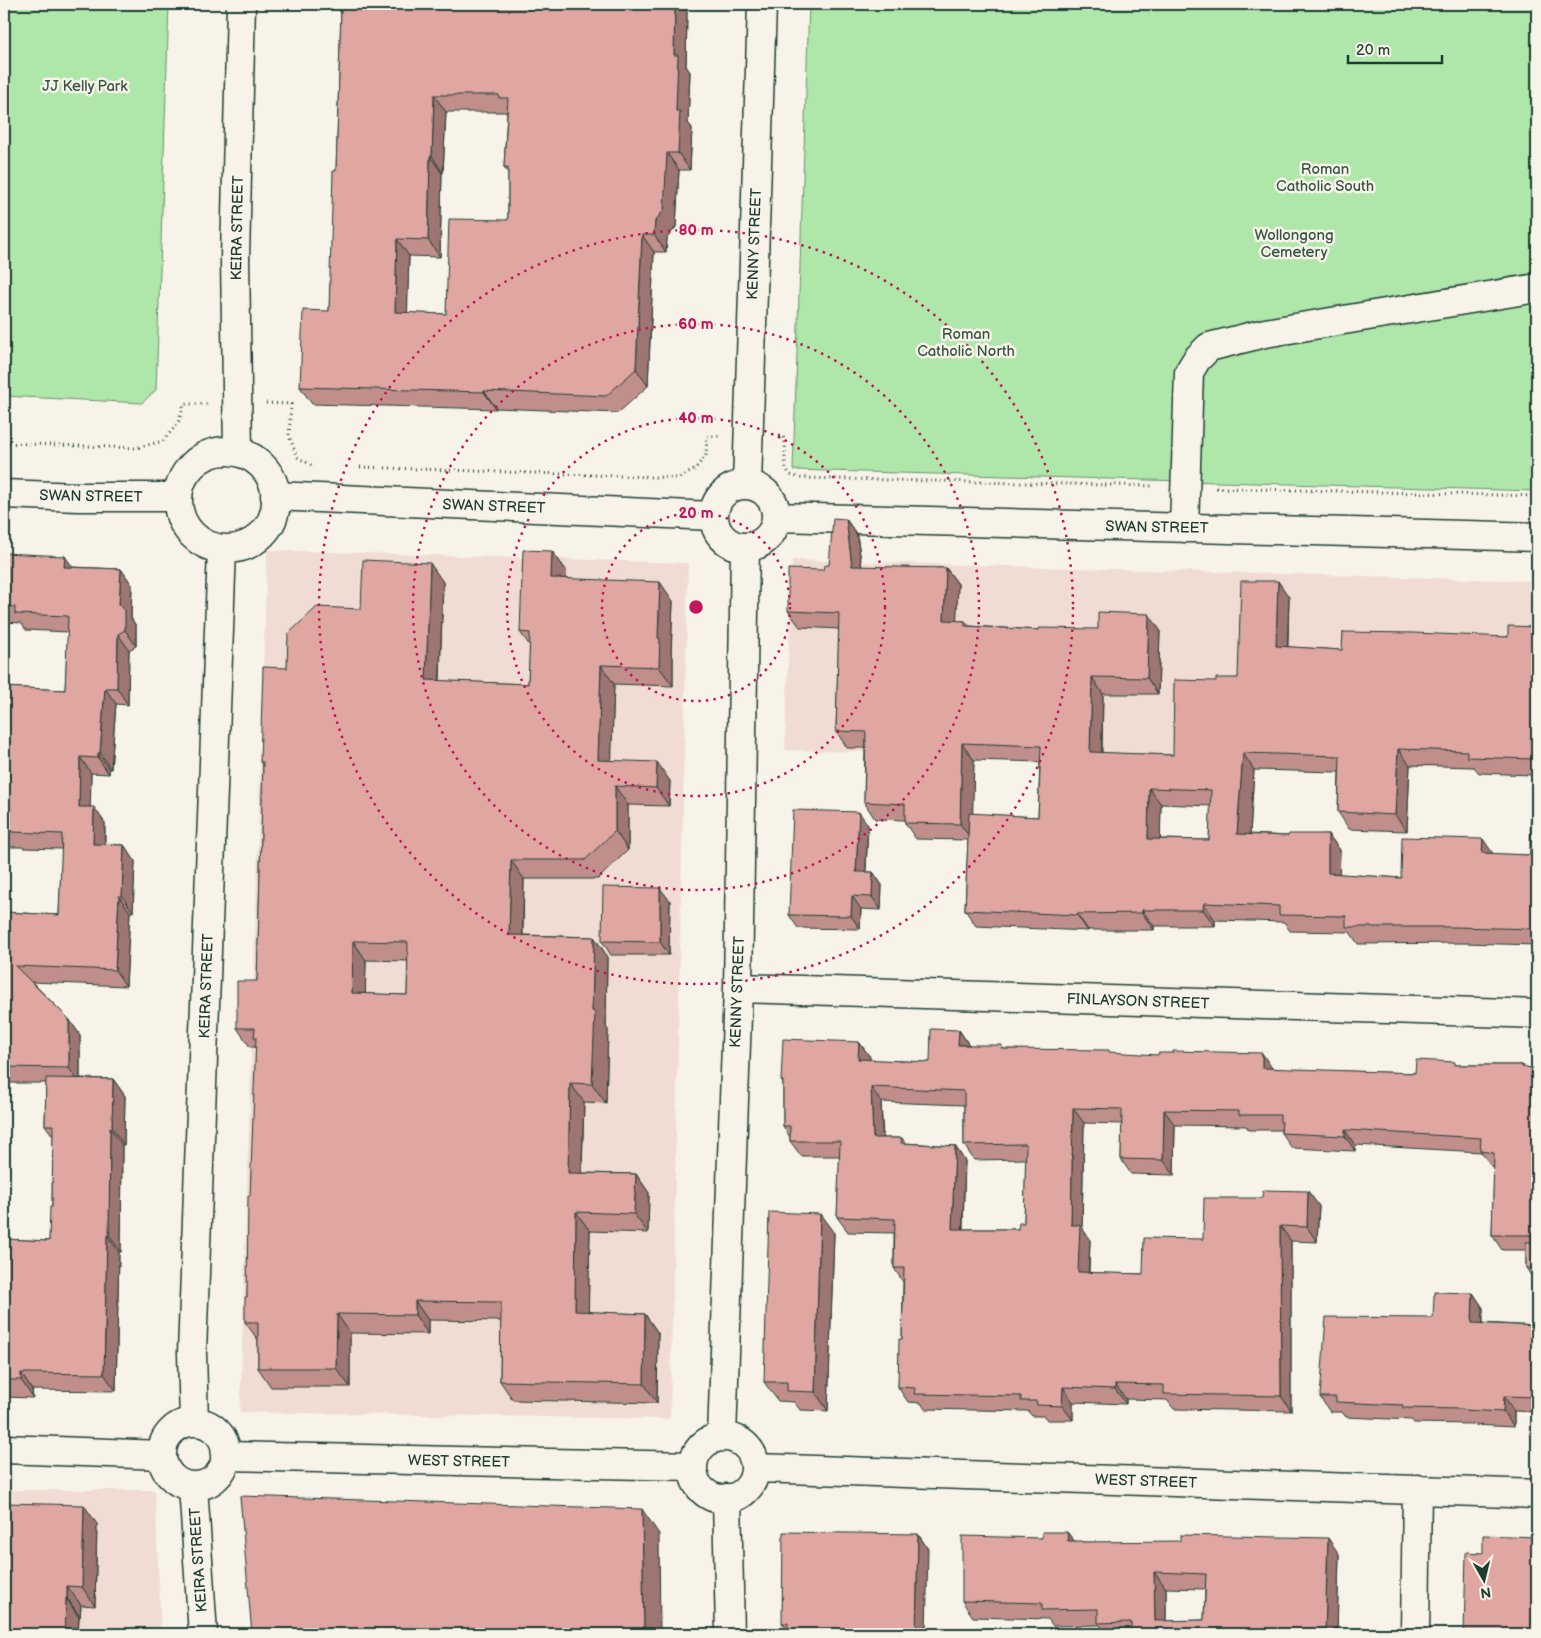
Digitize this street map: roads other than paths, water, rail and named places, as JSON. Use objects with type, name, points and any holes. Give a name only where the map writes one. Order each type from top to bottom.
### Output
[{"type":"street","name":"KEIRA STREET","points":[[238,452],[236,259],[241,4]]},
{"type":"street","name":"KENNY STREET","points":[[747,485],[762,4]]},
{"type":"street","points":[[1184,528],[1189,372],[1197,359],[1209,347],[1265,333],[1537,288]]},
{"type":"street","points":[[224,451],[238,452],[254,459],[268,472],[275,489],[276,506],[272,519],[263,534],[250,544],[240,548],[222,549],[206,545],[192,535],[182,522],[177,506],[180,481],[190,467],[207,454],[224,451]]},
{"type":"street","points":[[747,485],[767,493],[773,502],[776,512],[776,523],[772,533],[765,540],[756,546],[745,548],[726,542],[719,534],[714,516],[720,497],[728,490],[737,486],[747,485]]},
{"type":"street","name":"SWAN STREET","points":[[4,494],[178,497]]},
{"type":"street","name":"SWAN STREET","points":[[275,496],[714,516]]},
{"type":"street","name":"SWAN STREET","points":[[776,517],[1537,537]]},
{"type":"street","name":"KENNY STREET","points":[[722,1437],[738,988],[745,548]]},
{"type":"street","name":"KEIRA STREET","points":[[194,1422],[192,1353],[222,549]]},
{"type":"street","name":"FINLAYSON STREET","points":[[738,988],[1537,1014]]},
{"type":"street","points":[[194,1422],[209,1426],[218,1432],[226,1451],[225,1462],[220,1472],[204,1484],[194,1486],[183,1484],[174,1479],[166,1471],[162,1455],[164,1441],[170,1432],[178,1426],[194,1422]]},
{"type":"street","points":[[722,1437],[732,1438],[741,1442],[753,1458],[755,1468],[753,1478],[748,1487],[740,1494],[731,1498],[721,1498],[711,1496],[702,1490],[696,1482],[693,1466],[697,1452],[704,1444],[712,1439],[722,1437]]},
{"type":"street","points":[[4,1449],[162,1455]]},
{"type":"street","name":"WEST STREET","points":[[225,1456],[693,1466]]},
{"type":"street","name":"WEST STREET","points":[[755,1468],[1537,1494]]},
{"type":"street","name":"KEIRA STREET","points":[[194,1486],[203,1634]]},
{"type":"street","points":[[1415,1634],[1417,1489]]},
{"type":"street","points":[[727,1498],[730,1634]]},
{"type":"park label","name":"JJ Kelly Park","points":[[85,86]]},
{"type":"park label","name":"Roman Catholic South","points":[[1325,178]]},
{"type":"park label","name":"Wollongong Cemetery","points":[[1294,244]]},
{"type":"park label","name":"Roman Catholic North","points":[[966,342]]}]
